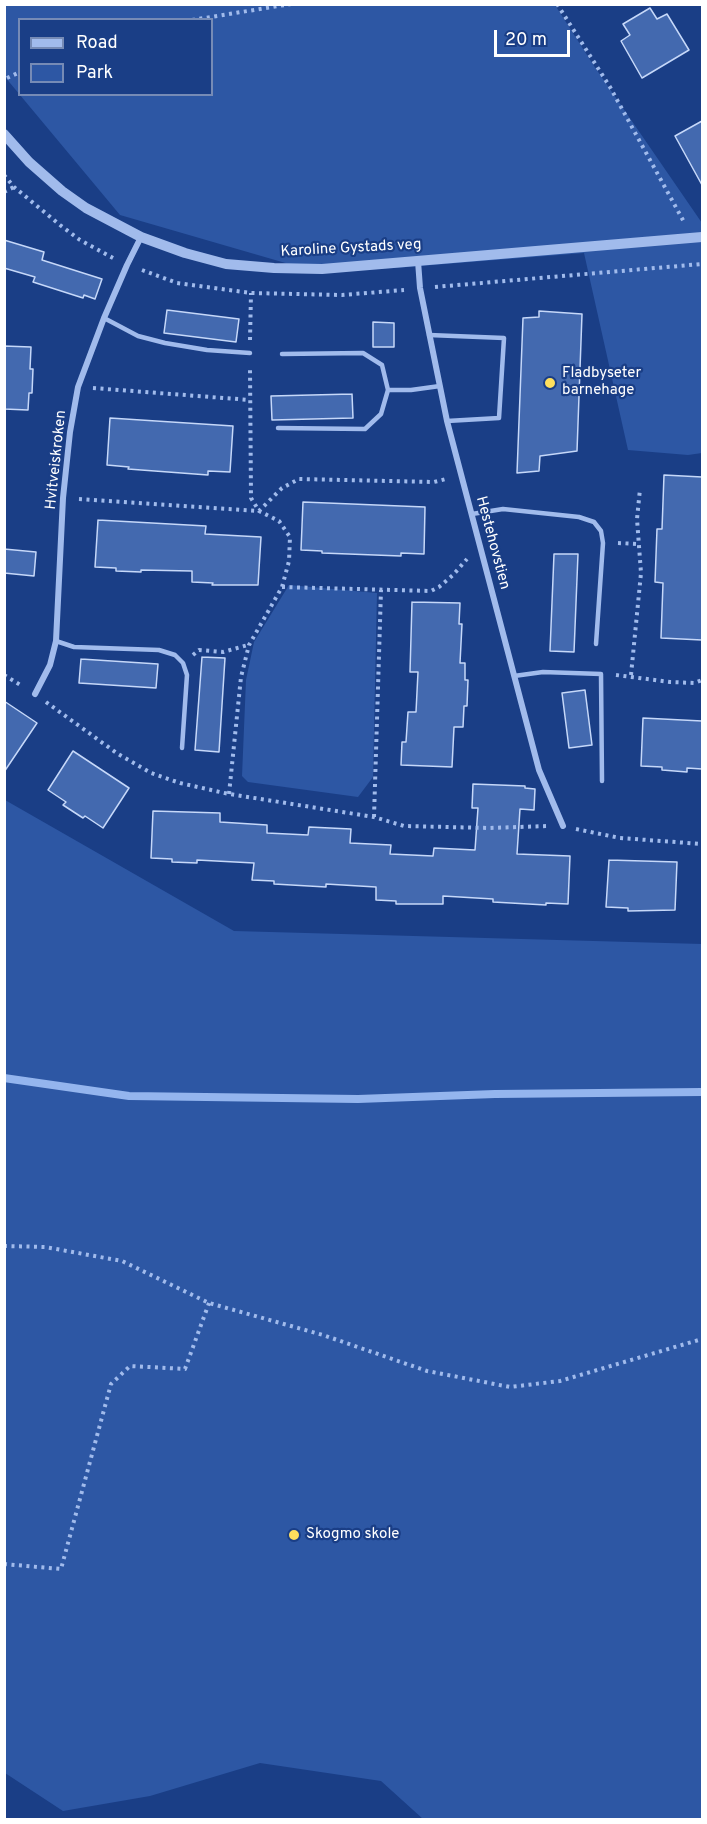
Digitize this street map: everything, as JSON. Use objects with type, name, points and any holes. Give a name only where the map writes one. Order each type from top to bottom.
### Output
[{"type":"street","name":"Karoline Gystads veg","points":[[4,134],[29,162],[62,191],[86,208],[141,237],[185,253],[226,264],[322,269],[698,237]]},
{"type":"street","name":"Hvitveiskroken","points":[[35,694],[50,665],[56,641],[63,498],[70,432],[78,387],[126,265],[141,237]]},
{"type":"street","name":"Hestehovstien","points":[[418,261],[420,288],[429,335],[461,476],[539,770],[563,826]]},
{"type":"lane","points":[[104,318],[138,336],[165,343],[207,350],[250,352]]},
{"type":"lane","points":[[429,335],[504,339],[500,418],[447,421]]},
{"type":"lane","points":[[278,428],[365,429],[381,414],[388,390],[382,365],[363,353],[282,354]]},
{"type":"lane","points":[[388,390],[440,386]]},
{"type":"lane","points":[[472,514],[503,509],[579,517],[594,522],[601,531],[603,543],[596,644]]},
{"type":"lane","points":[[56,641],[75,647],[159,650],[175,656],[183,663],[187,675],[182,748]]},
{"type":"lane","points":[[514,676],[543,672],[601,674],[602,781]]},
{"type":"path","points":[[204,18],[291,4]]},
{"type":"path","points":[[556,4],[610,87],[698,237]]},
{"type":"path","points":[[7,78],[18,73]]},
{"type":"path","points":[[4,192],[14,186]]},
{"type":"path","points":[[251,293],[251,498],[259,511]]},
{"type":"path","points":[[78,387],[250,400]]},
{"type":"path","points":[[259,511],[282,488],[299,479],[434,482],[461,476]]},
{"type":"path","points":[[632,675],[641,573],[637,519],[640,489]]},
{"type":"path","points":[[63,498],[259,511],[279,521],[290,537],[289,561],[282,587],[249,645],[241,678],[229,794]]},
{"type":"path","points":[[282,587],[431,591],[453,575],[480,545]]},
{"type":"path","points":[[374,817],[381,590]]},
{"type":"path","points":[[183,663],[199,650],[224,652],[249,645]]},
{"type":"path","points":[[601,674],[632,675],[670,682],[694,683],[702,680]]},
{"type":"path","points":[[4,675],[35,694],[118,754],[151,772],[180,783],[229,794],[374,817],[404,826],[489,828],[563,826],[620,838],[702,844]]},
{"type":"path","points":[[4,1246],[45,1247],[122,1261],[209,1303],[322,1335],[427,1371],[510,1387],[560,1381],[702,1338]]},
{"type":"path","points":[[4,1564],[61,1569],[111,1384],[130,1366],[185,1369],[209,1303]]},
{"type":"green space","points":[[4,5],[555,5],[702,223],[702,453],[688,455],[628,450],[584,253],[395,268],[313,271],[120,215],[21,96],[213,96],[213,18],[18,18],[18,93],[5,77]]},
{"type":"green space","points":[[289,585],[377,593],[373,777],[358,797],[248,782],[242,776],[246,680],[254,642]]},
{"type":"green space","points":[[5,800],[234,931],[702,944],[702,1819],[423,1819],[381,1781],[260,1763],[150,1796],[63,1811],[5,1773]]},
{"type":"building","points":[[650,8],[657,19],[667,14],[689,50],[642,78],[621,41],[630,35],[623,24]]},
{"type":"building","points":[[702,121],[702,185],[675,136]]},
{"type":"building","points":[[4,240],[44,252],[42,260],[102,279],[95,299],[84,295],[83,298],[33,282],[35,277],[4,268]]},
{"type":"building","points":[[167,310],[239,319],[236,342],[164,333]]},
{"type":"building","points":[[539,311],[582,314],[577,451],[540,456],[539,471],[517,473],[523,318],[539,317]]},
{"type":"building","points":[[373,322],[394,323],[394,347],[373,347]]},
{"type":"building","points":[[4,346],[31,347],[32,393],[29,393],[28,410],[4,409]]},
{"type":"building","points":[[352,394],[353,418],[272,420],[271,396]]},
{"type":"building","points":[[110,418],[233,426],[230,472],[208,471],[208,475],[128,469],[129,467],[107,465]]},
{"type":"building","points":[[664,475],[702,477],[702,640],[661,638],[663,583],[655,582],[657,529],[662,529]]},
{"type":"building","points":[[303,502],[425,507],[424,554],[401,553],[401,556],[301,550]]},
{"type":"building","points":[[98,520],[206,526],[205,534],[261,537],[258,585],[212,585],[213,583],[192,582],[192,571],[116,571],[116,568],[95,567]]},
{"type":"building","points":[[4,549],[36,552],[34,576],[4,573]]},
{"type":"building","points":[[554,554],[578,554],[574,652],[550,651]]},
{"type":"building","points":[[412,602],[460,603],[459,624],[462,624],[460,663],[465,663],[465,680],[468,680],[467,706],[464,706],[463,727],[454,727],[452,767],[401,765],[402,742],[406,742],[408,712],[416,712],[418,672],[410,672]]},
{"type":"building","points":[[202,657],[225,658],[219,752],[195,750]]},
{"type":"building","points":[[81,659],[158,664],[156,688],[79,683]]},
{"type":"building","points":[[585,690],[592,745],[569,748],[562,693]]},
{"type":"building","points":[[4,701],[37,723],[4,772]]},
{"type":"building","points":[[643,718],[702,721],[702,769],[687,768],[687,772],[641,766]]},
{"type":"building","points":[[73,751],[129,788],[103,828],[63,805],[66,802],[48,790]]},
{"type":"building","points":[[473,784],[525,786],[525,788],[535,789],[534,810],[520,809],[517,854],[570,856],[568,904],[493,902],[493,899],[443,896],[443,904],[396,904],[396,901],[376,900],[376,887],[326,884],[326,887],[274,884],[274,881],[252,880],[254,863],[197,860],[197,863],[172,862],[172,859],[151,858],[153,811],[220,813],[220,822],[267,825],[267,833],[308,835],[309,827],[351,829],[350,843],[391,845],[390,854],[433,856],[434,848],[475,850],[478,808],[472,808]]},
{"type":"building","points":[[609,860],[677,862],[675,910],[628,911],[628,908],[606,907]]},
{"type":"waterway","points":[[4,1078],[129,1096],[358,1099],[495,1094],[702,1092]]},
{"type":"place","name":"Fladbyseter barnehage","points":[[550,383]]},
{"type":"place","name":"Skogmo skole","points":[[294,1535]]}]
